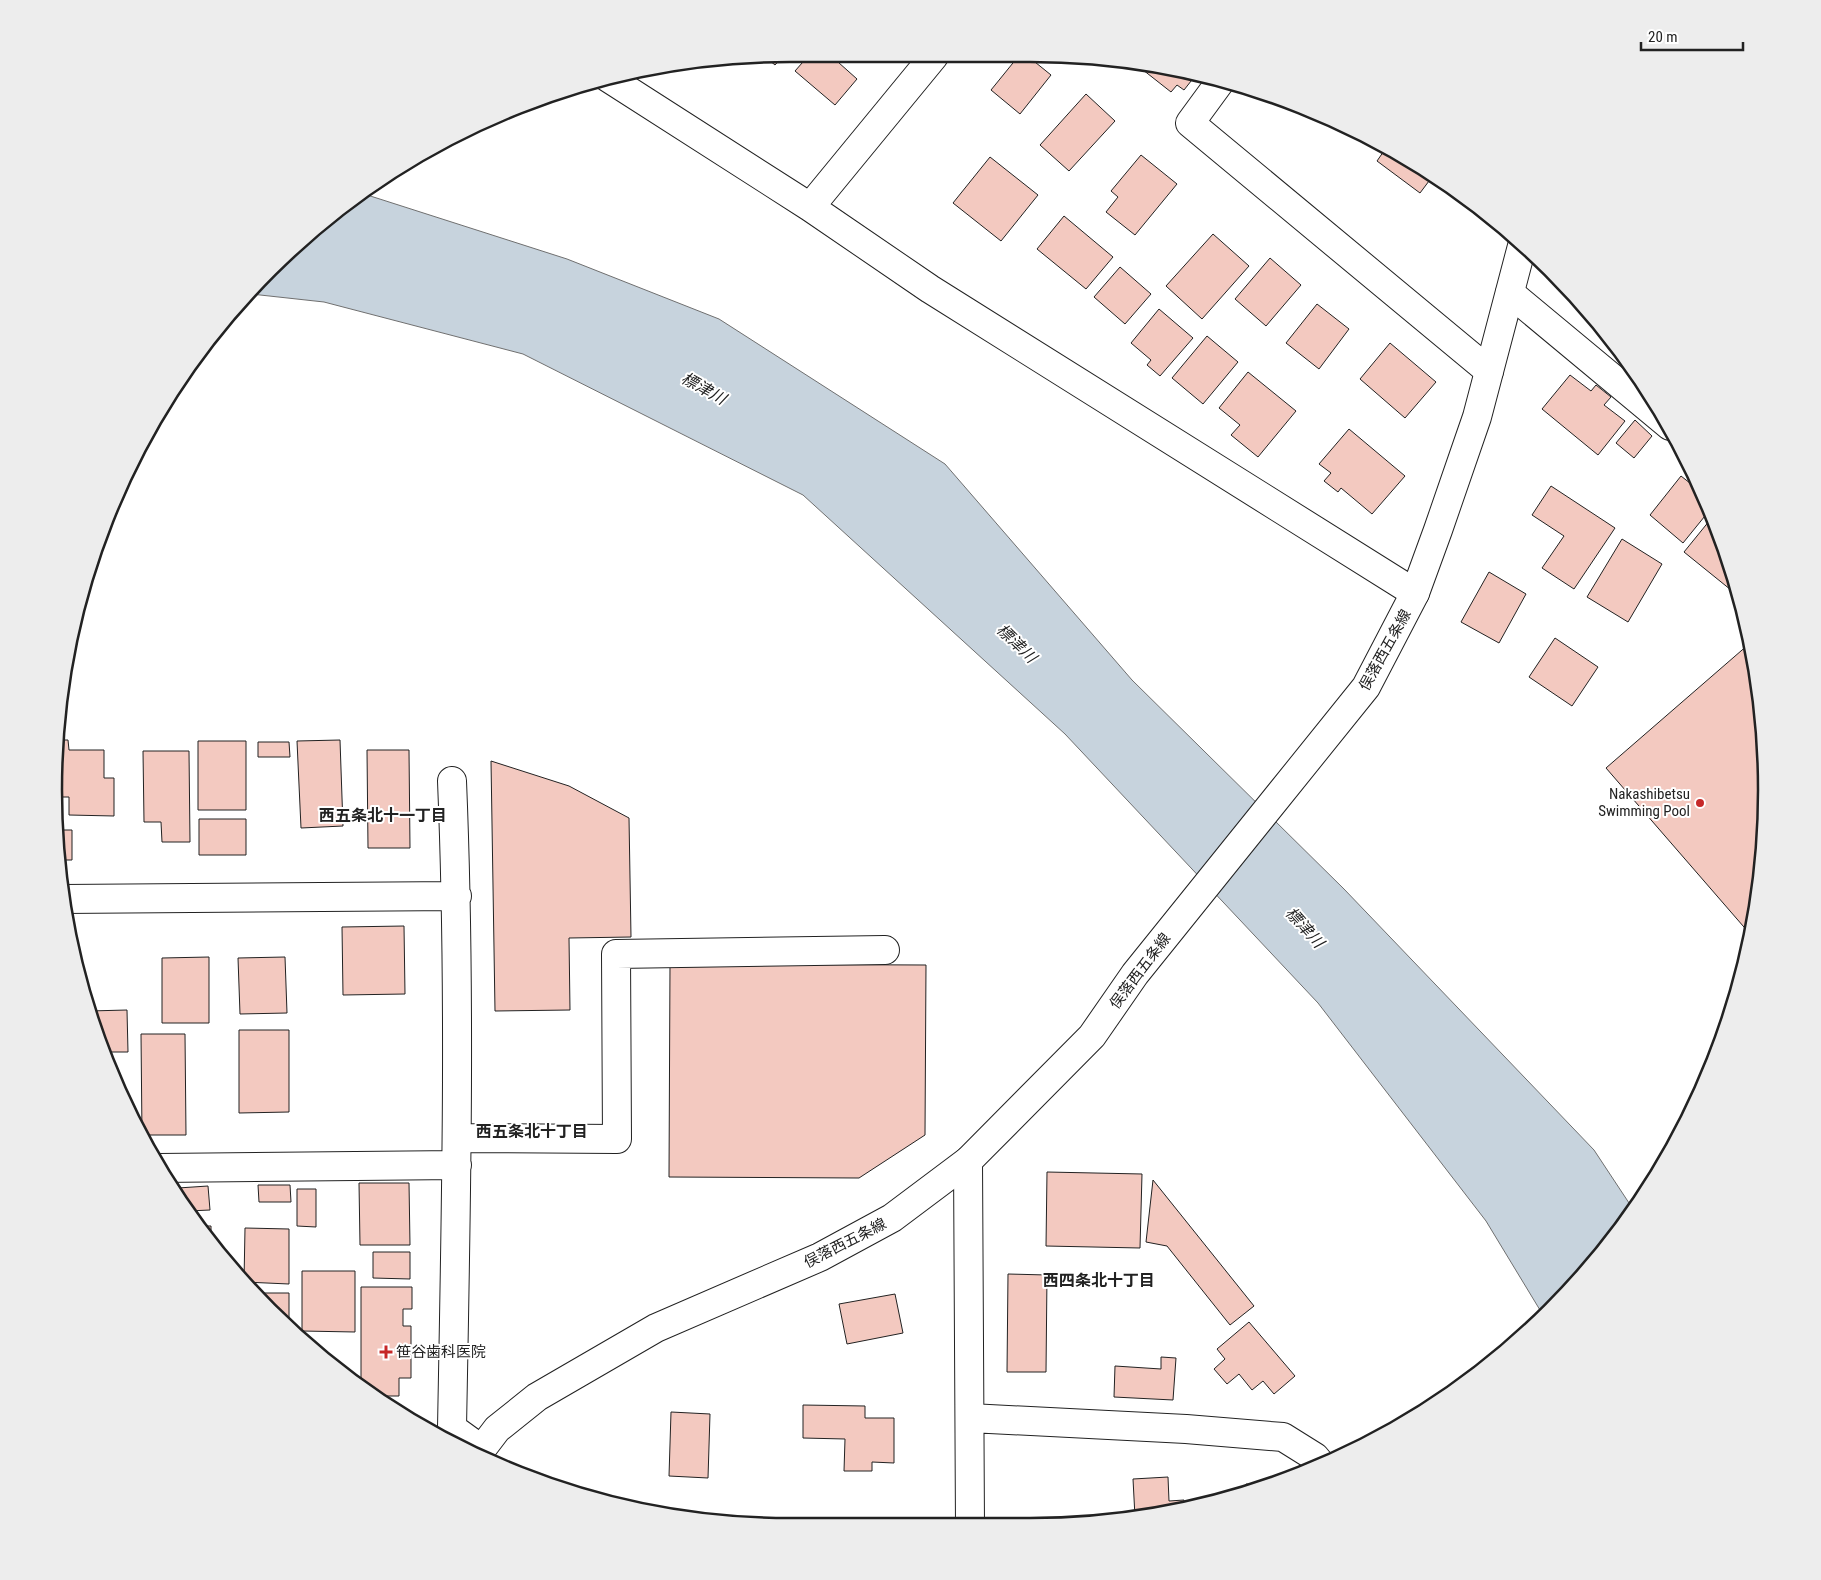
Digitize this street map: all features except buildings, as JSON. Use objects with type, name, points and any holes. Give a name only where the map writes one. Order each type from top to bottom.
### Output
[{"type":"street","points":[[810,207],[929,62]]},
{"type":"street","points":[[617,83],[810,207],[930,289],[1415,593]]},
{"type":"street","points":[[1217,86],[1190,123],[1489,371]]},
{"type":"street","name":"俣落西五条線","points":[[482,1448],[497,1429],[537,1397],[656,1328],[820,1257],[892,1218],[968,1162],[1092,1036],[1135,974],[1301,771],[1366,687],[1415,593],[1477,417],[1520,252]]},
{"type":"street","points":[[1510,293],[1651,410]]},
{"type":"street","points":[[441,1428],[457,1165],[457,896],[452,781]]},
{"type":"street","points":[[71,899],[457,896]]},
{"type":"street","points":[[456,1138],[617,1138],[616,954],[885,950]]},
{"type":"street","points":[[968,1162],[970,1518]]},
{"type":"street","points":[[169,1168],[457,1165]]},
{"type":"street","points":[[970,1418],[1186,1429],[1283,1437],[1316,1459]]},
{"type":"water","name":"標津川","points":[[371,196],[567,259],[719,319],[945,464],[1132,680],[1344,889],[1594,1150],[1629,1203],[1578,1270],[1540,1309],[1486,1221],[1318,1003],[1065,734],[803,495],[523,354],[324,302],[258,295],[310,243]]},
{"type":"place","name":"Nakashibetsu Swimming Pool","points":[[1700,803]]},
{"type":"place","name":"笹谷歯科医院","points":[[386,1352]]},
{"type":"district","name":"西五条北十一丁目","points":[[383,815]]},
{"type":"district","name":"西五条北十丁目","points":[[532,1131]]},
{"type":"district","name":"西四条北十丁目","points":[[1099,1280]]}]
